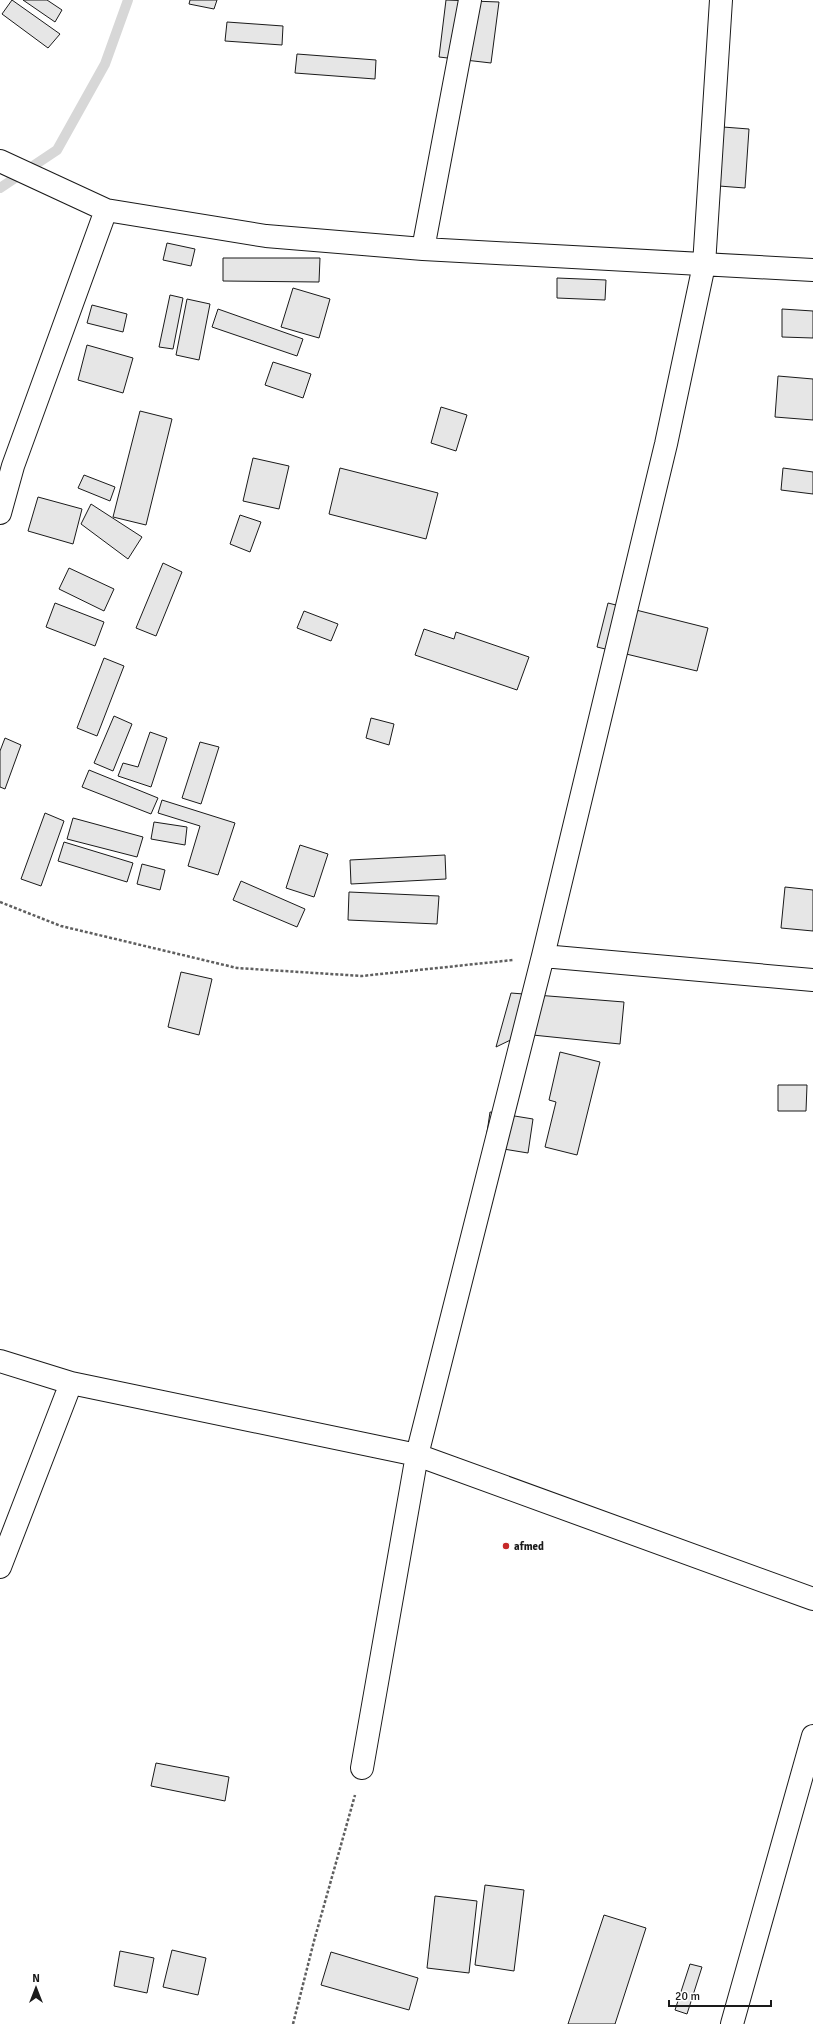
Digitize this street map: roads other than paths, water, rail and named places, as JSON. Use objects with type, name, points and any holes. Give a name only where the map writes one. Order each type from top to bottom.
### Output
[{"type":"street","points":[[423,249],[470,0]]},
{"type":"street","points":[[362,1768],[417,1455],[543,956],[666,444],[704,266],[721,0]]},
{"type":"street","points":[[0,161],[106,210],[266,236],[423,249],[704,266],[813,270]]},
{"type":"street","points":[[0,513],[13,466],[106,210]]},
{"type":"street","points":[[543,956],[813,980]]},
{"type":"street","points":[[0,1361],[71,1383],[417,1455],[813,1599]]},
{"type":"street","points":[[0,1568],[71,1383]]},
{"type":"street","points":[[732,2024],[813,1736]]},
{"type":"waterway","points":[[0,188],[57,150],[105,64],[128,0]]},
{"type":"place","name":"afmed","points":[[506,1546]]}]
